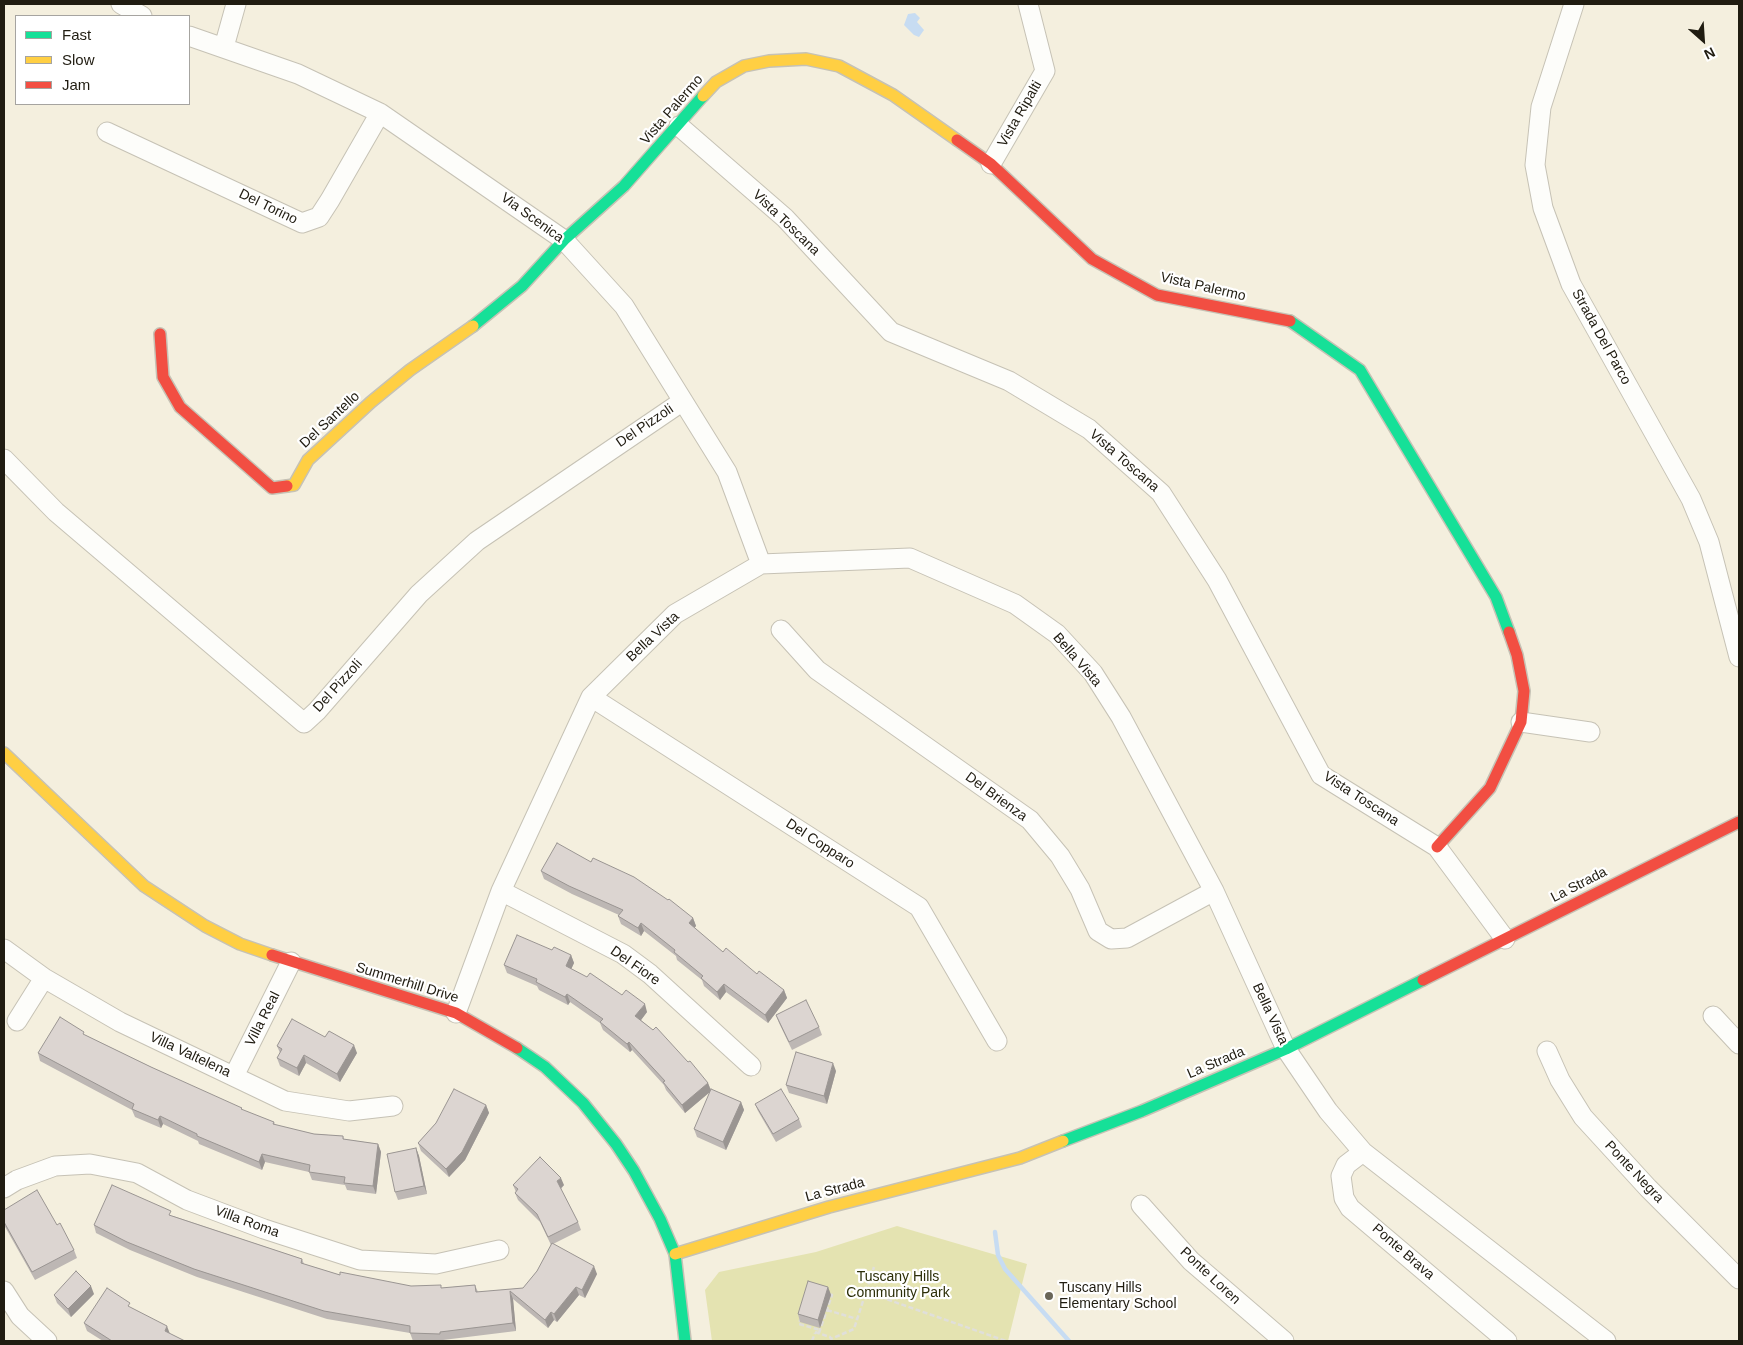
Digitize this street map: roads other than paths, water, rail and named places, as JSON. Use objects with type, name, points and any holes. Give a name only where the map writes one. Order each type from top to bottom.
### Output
[{"type":"street","points":[[121,4],[140,15]]},
{"type":"street","points":[[224,47],[236,4]]},
{"type":"street","name":"Vista Ripalti","points":[[991,164],[1045,71],[1028,4]]},
{"type":"street","name":"Strada Del Parco","points":[[1574,4],[1541,107],[1536,165],[1543,208],[1571,284],[1691,499],[1709,542],[1734,620],[1739,657]]},
{"type":"street","name":"Via Scenica","points":[[190,36],[298,74],[380,112],[564,240],[624,306],[727,472],[761,564]]},
{"type":"street","name":"Vista Palermo","points":[[564,240],[624,186],[716,82],[744,66],[769,61],[806,59],[839,66],[893,95],[991,164],[1092,259],[1157,295],[1290,321],[1360,370],[1496,597],[1517,655],[1524,692],[1521,722],[1490,788],[1437,847]]},
{"type":"street","name":"Del Torino","points":[[107,132],[302,224],[319,216],[380,112]]},
{"type":"street","name":"Vista Toscana","points":[[679,126],[785,218],[891,332],[1017,386],[1089,429],[1161,493],[1217,580],[1321,775],[1437,847],[1505,939]]},
{"type":"street","name":"Del Santello","points":[[160,334],[163,377],[180,408],[272,488],[294,485],[308,460],[371,402],[410,370],[467,331],[522,286],[564,240]]},
{"type":"street","name":"Del Pizzoli","points":[[4,459],[56,512],[304,723],[420,594],[477,541],[683,401]]},
{"type":"street","name":"Bella Vista","points":[[456,1013],[501,891],[591,697],[675,614],[761,564],[910,558],[1015,604],[1057,634],[1093,673],[1121,717],[1214,891],[1286,1049],[1328,1111],[1363,1152],[1606,1341]]},
{"type":"street","name":"Del Brienza","points":[[781,630],[817,670],[1030,820],[1060,856],[1080,888],[1098,931],[1110,939],[1127,938],[1214,891]]},
{"type":"street","name":"Del Copparo","points":[[591,697],[919,907],[997,1041]]},
{"type":"street","points":[[1521,722],[1590,732]]},
{"type":"street","name":"Summerhill Drive","points":[[4,752],[116,860],[170,905],[240,944],[456,1013],[506,1040],[544,1067],[583,1103],[634,1171],[660,1219],[675,1254],[686,1341]]},
{"type":"street","name":"La Strada","points":[[675,1254],[829,1207],[1020,1158],[1142,1111],[1286,1049],[1739,822]]},
{"type":"street","name":"Del Fiore","points":[[501,891],[623,954],[650,974],[751,1066]]},
{"type":"street","name":"Villa Valtelena","points":[[4,949],[44,978],[120,1022],[285,1100],[349,1111],[393,1106]]},
{"type":"street","name":"Villa Real","points":[[234,1076],[292,962]]},
{"type":"street","points":[[17,1021],[44,978]]},
{"type":"street","points":[[1712,1016],[1739,1044]]},
{"type":"street","name":"Ponte Negra","points":[[1547,1051],[1560,1080],[1584,1117],[1648,1188],[1739,1279]]},
{"type":"street","name":"Ponte Brava","points":[[1363,1152],[1346,1165],[1341,1176],[1344,1198],[1350,1208],[1507,1341]]},
{"type":"street","name":"Villa Roma","points":[[4,1188],[18,1180],[55,1166],[90,1164],[137,1173],[187,1200],[264,1229],[360,1260],[436,1264],[499,1250]]},
{"type":"street","name":"Ponte Loren","points":[[1141,1205],[1191,1261],[1284,1341]]},
{"type":"street","points":[[4,1291],[20,1316],[47,1341]]},
{"type":"water","points":[[915,13],[920,18],[917,22],[924,30],[919,37],[914,35],[904,25],[908,14]]},
{"type":"waterway","points":[[995,1232],[998,1255],[1005,1269],[1069,1341]]},
{"type":"place","name":"Tuscany Hills Elementary School","points":[[1049,1296]]},
{"type":"park label","name":"Tuscany Hills Community Park","points":[[898,1286]]}]
